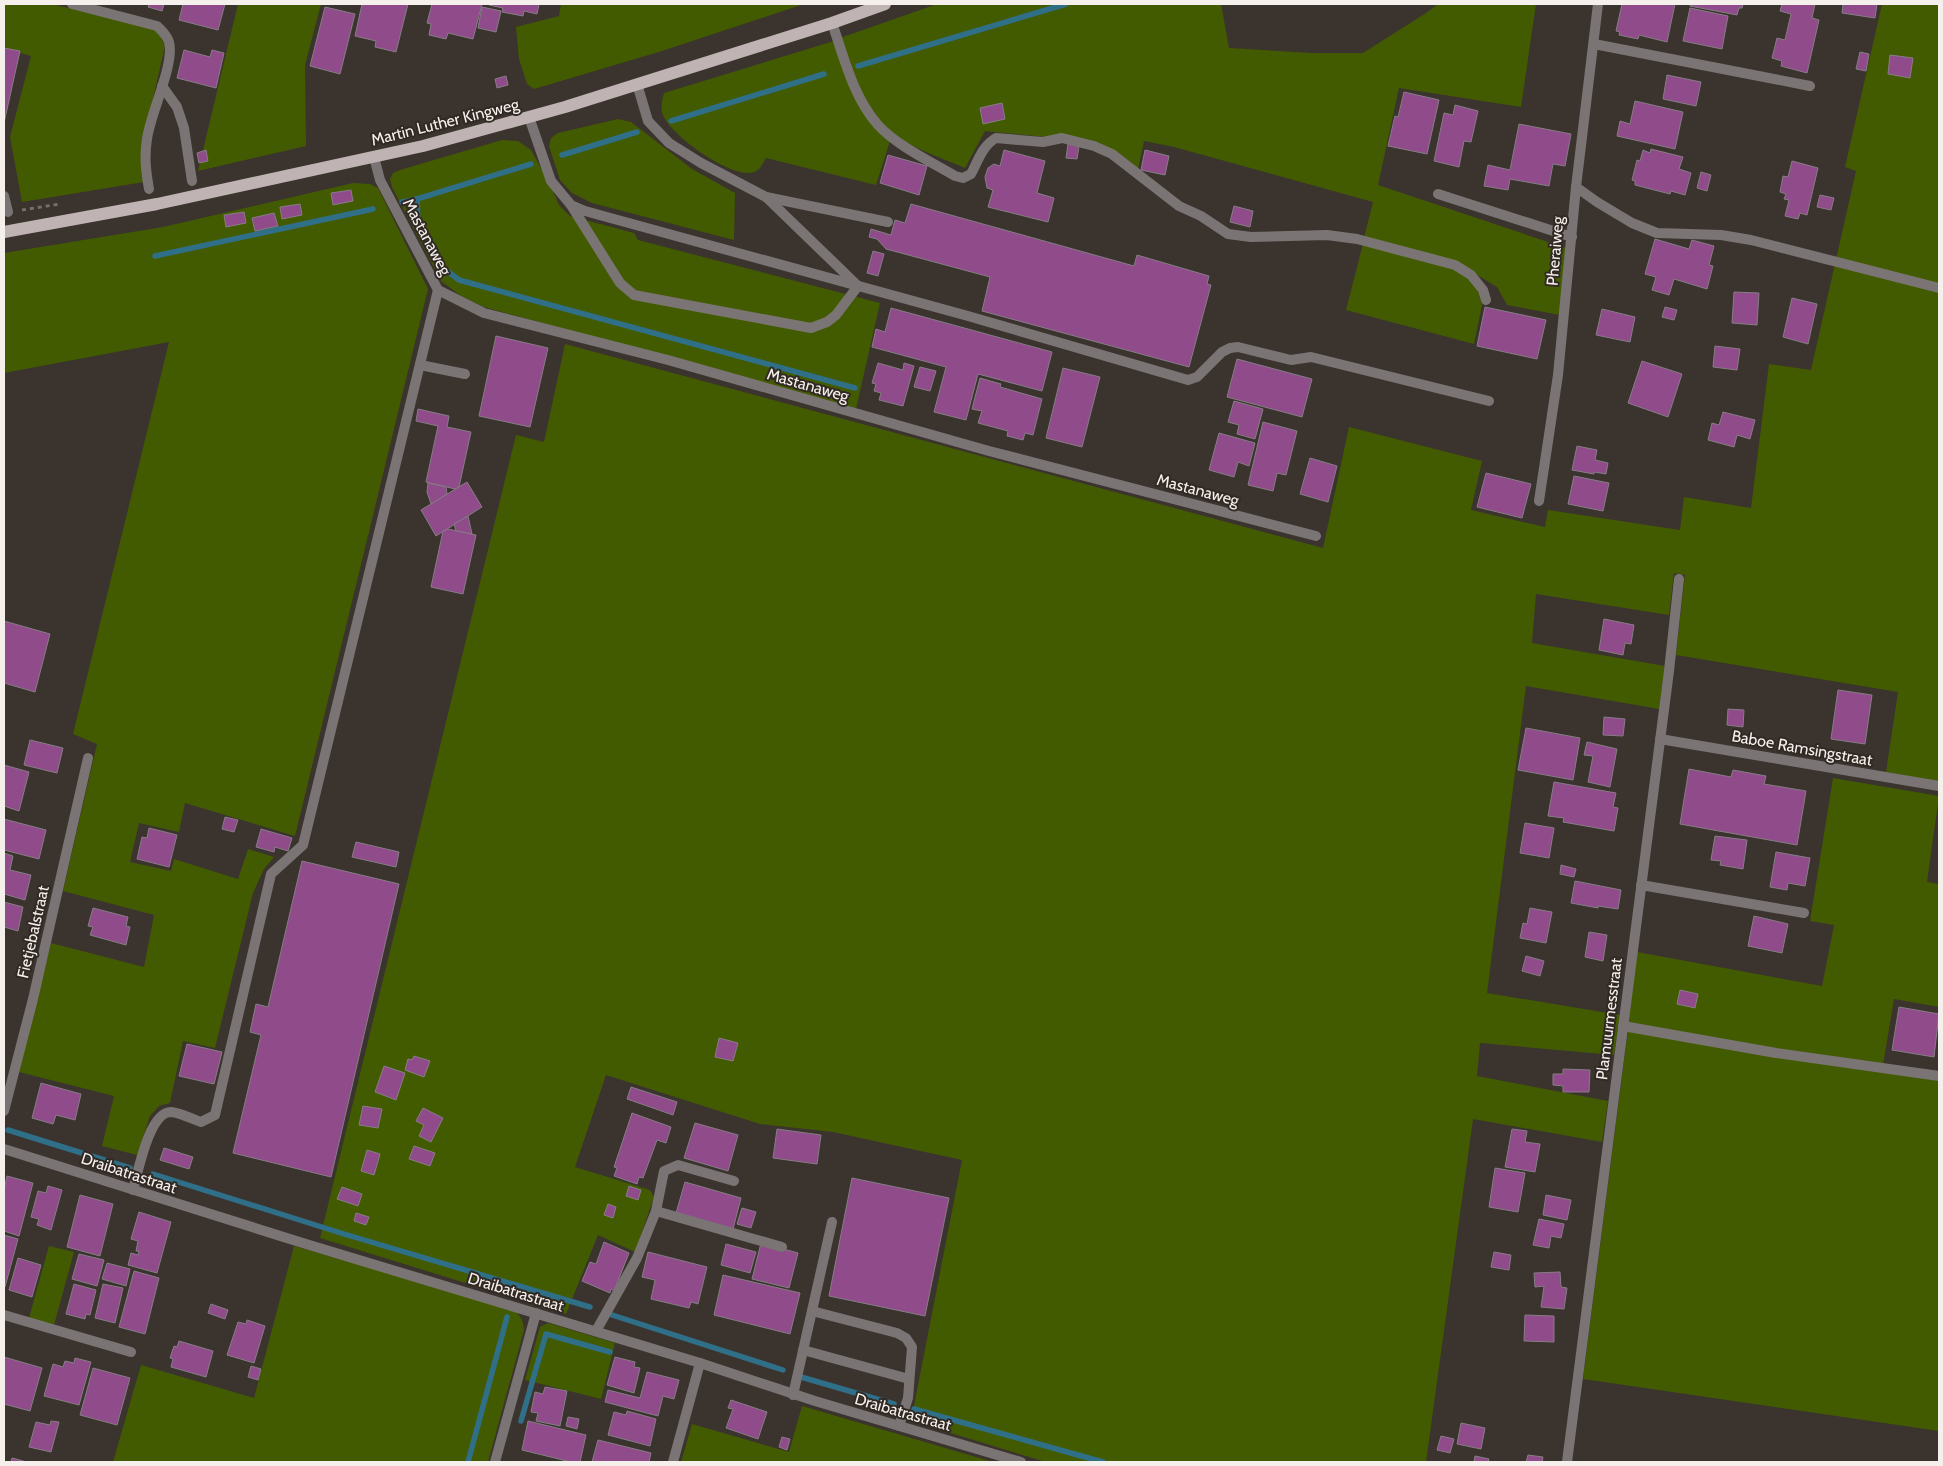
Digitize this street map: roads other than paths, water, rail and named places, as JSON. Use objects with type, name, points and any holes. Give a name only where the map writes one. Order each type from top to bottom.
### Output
[{"type":"main road","name":"Martin Luther Kingweg","points":[[4,232],[157,204],[422,146],[530,117],[832,23],[885,4]]},
{"type":"street","points":[[72,4],[157,26],[166,34],[169,43],[168,58],[147,137],[144,161],[149,189]]},
{"type":"street","name":"Pheraiweg","points":[[1540,501],[1558,375],[1576,186],[1598,4]]},
{"type":"street","points":[[832,23],[858,94],[867,111],[879,126],[898,141],[955,176],[963,178],[972,174],[984,148],[996,138],[1043,142],[1062,138],[1086,144],[1112,154],[1179,206],[1201,216],[1228,234],[1251,237],[1327,236],[1357,239],[1455,265],[1471,275],[1483,290],[1486,300]]},
{"type":"street","points":[[1594,44],[1810,86]]},
{"type":"street","points":[[637,84],[648,122],[668,143],[700,164],[766,197],[888,222]]},
{"type":"street","points":[[162,86],[176,107],[184,128],[192,181]]},
{"type":"street","points":[[530,117],[551,180],[572,205],[620,283],[634,295],[811,328],[827,322],[836,315],[858,286]]},
{"type":"street","name":"Mastanaweg","points":[[374,157],[380,180],[438,290],[484,313],[668,360],[988,451],[1316,536]]},
{"type":"street","points":[[1576,186],[1597,202],[1632,223],[1657,233],[1721,235],[1751,240],[1939,288]]},
{"type":"street","points":[[1438,194],[1572,237]]},
{"type":"street","points":[[4,196],[8,212]]},
{"type":"street","points":[[766,197],[858,286]]},
{"type":"street","points":[[572,205],[585,211],[968,316],[1188,380],[1197,377],[1222,352],[1238,347],[1291,360],[1311,357],[1489,401]]},
{"type":"street","points":[[133,1190],[150,1134],[154,1124],[161,1115],[170,1112],[201,1122],[215,1115],[271,874],[304,845],[438,290]]},
{"type":"street","points":[[420,365],[465,374]]},
{"type":"street","name":"Plamuurmesstraat","points":[[1567,1462],[1660,739],[1678,579]]},
{"type":"street","name":"Baboe Ramsingstraat","points":[[1660,739],[1939,786]]},
{"type":"street","name":"Fietjebalstraat","points":[[4,1111],[34,999],[88,758]]},
{"type":"street","points":[[1641,885],[1804,913]]},
{"type":"street","points":[[1623,1026],[1776,1053],[1939,1076]]},
{"type":"street","name":"Draibatrastraat","points":[[4,1149],[306,1244],[1021,1462]]},
{"type":"street","points":[[596,1331],[637,1258],[656,1211],[664,1172],[678,1165],[734,1182]]},
{"type":"street","points":[[656,1211],[782,1247]]},
{"type":"street","points":[[794,1394],[802,1350],[832,1222]]},
{"type":"street","points":[[812,1311],[897,1333],[906,1338],[912,1347],[908,1398],[899,1426]]},
{"type":"street","points":[[495,1462],[536,1313]]},
{"type":"street","points":[[4,1315],[131,1352]]},
{"type":"street","points":[[802,1350],[909,1379]]},
{"type":"street","points":[[673,1462],[700,1363]]},
{"type":"waterway","points":[[858,66],[1066,4]]},
{"type":"waterway","points":[[671,121],[824,74]]},
{"type":"waterway","points":[[562,155],[637,132]]},
{"type":"waterway","points":[[402,202],[531,164]]},
{"type":"waterway","points":[[417,199],[418,222],[442,267],[459,280],[855,388]]},
{"type":"waterway","points":[[155,256],[373,209]]},
{"type":"waterway","points":[[8,1130],[130,1168]]},
{"type":"waterway","points":[[153,1174],[344,1234],[590,1307]]},
{"type":"waterway","points":[[609,1314],[783,1370]]},
{"type":"waterway","points":[[468,1462],[507,1317]]},
{"type":"waterway","points":[[521,1421],[546,1334],[610,1352]]},
{"type":"waterway","points":[[801,1377],[894,1404]]},
{"type":"waterway","points":[[914,1409],[1103,1462]]}]
